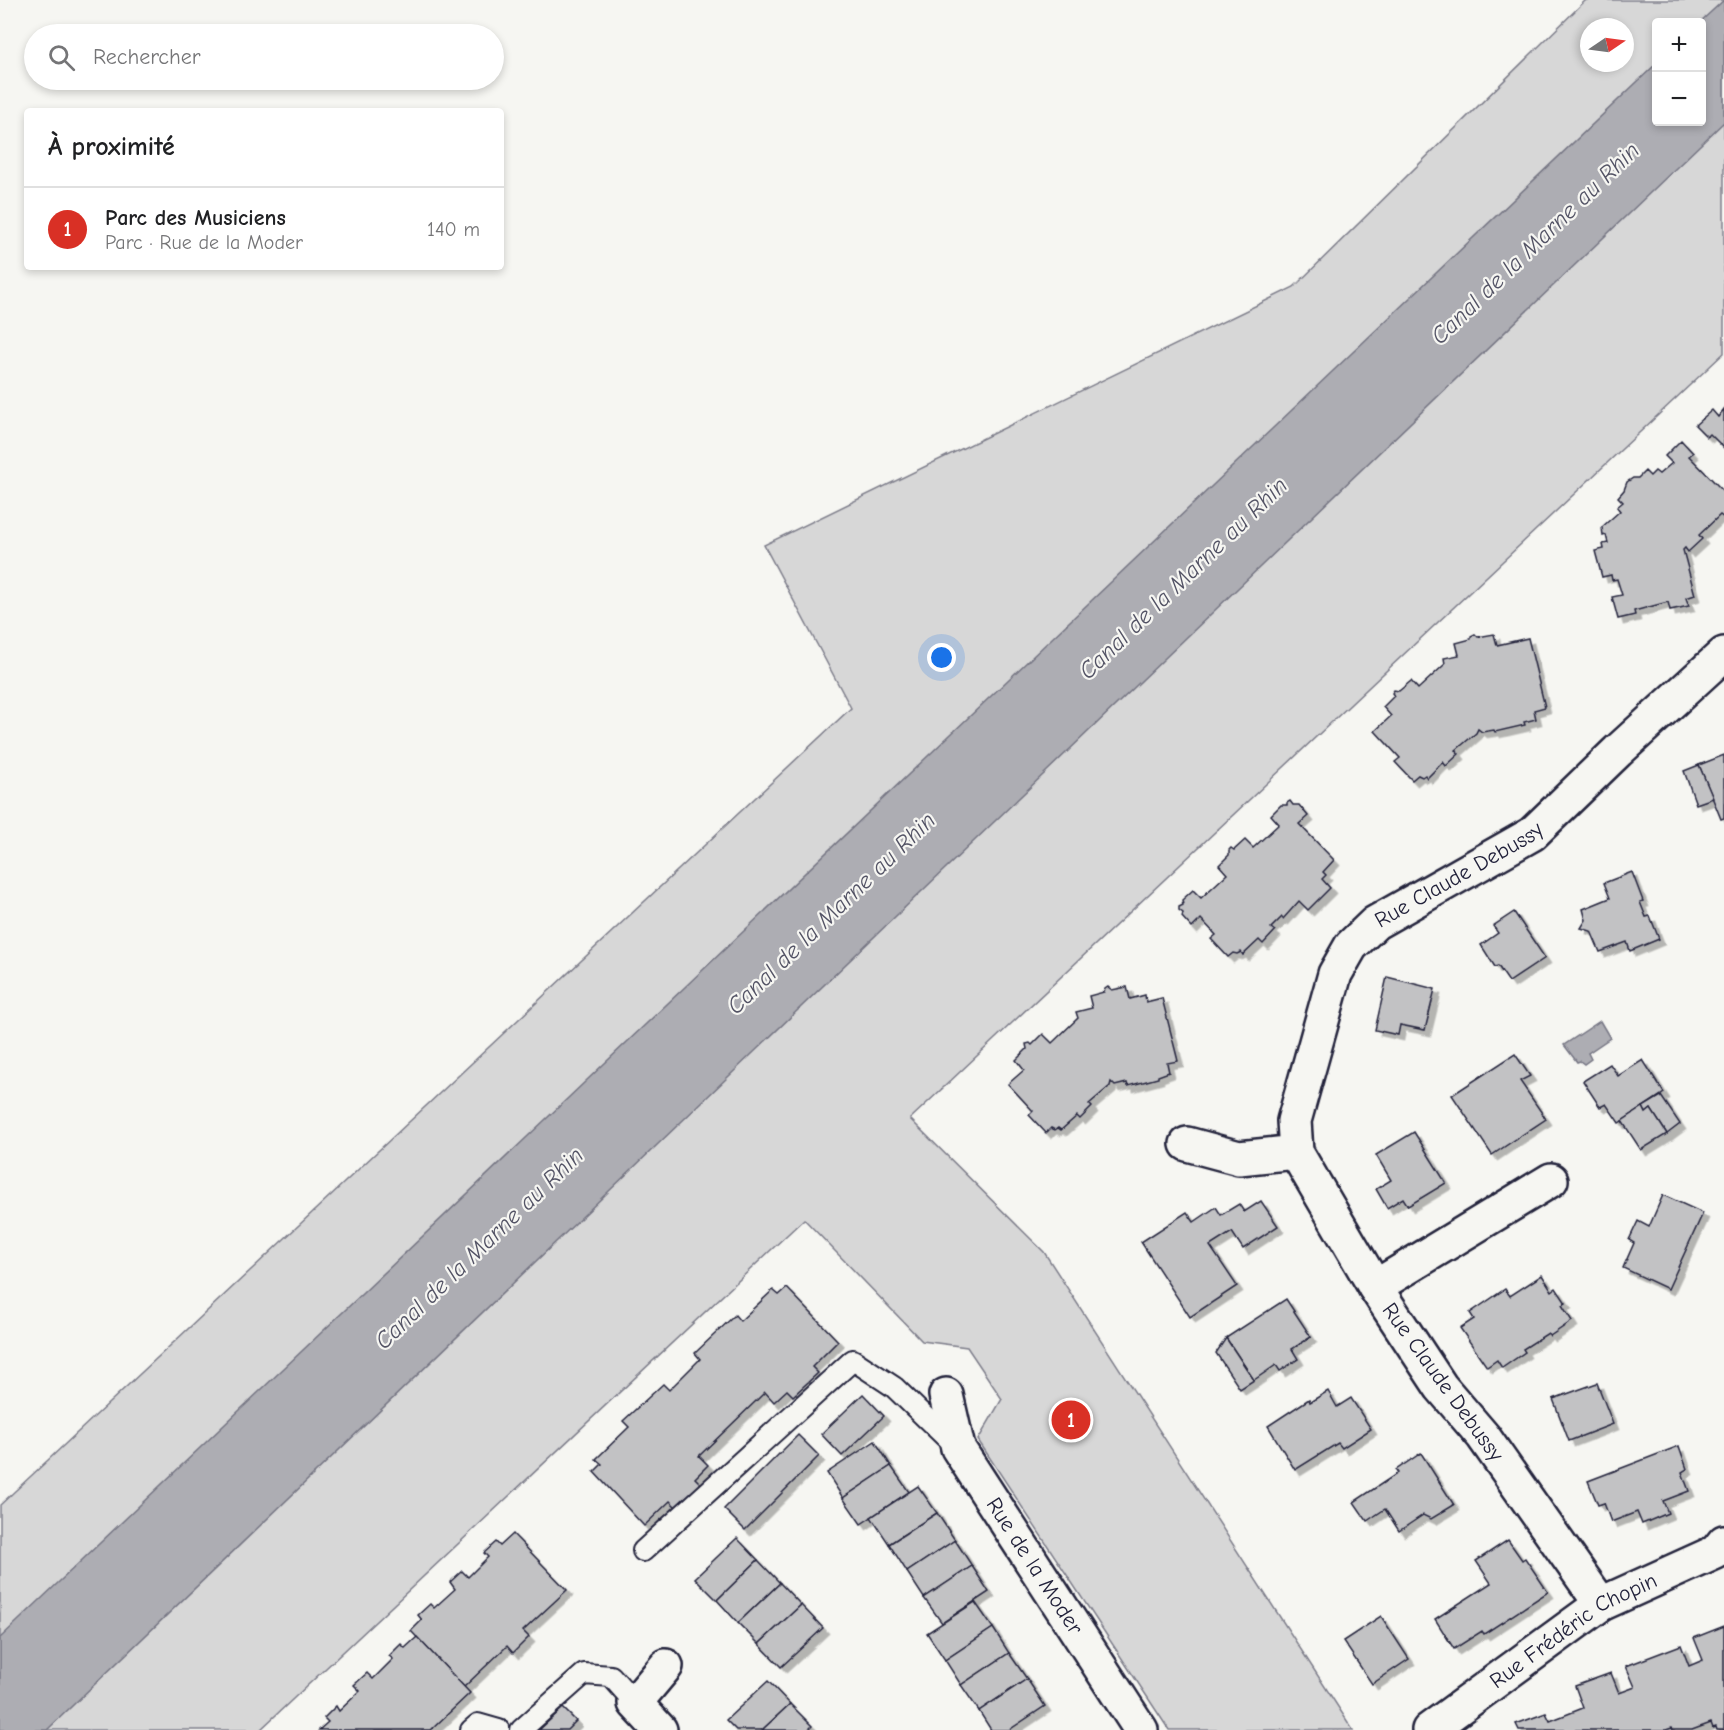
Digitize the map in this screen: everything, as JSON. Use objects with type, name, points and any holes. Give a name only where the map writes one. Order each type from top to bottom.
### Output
[{"type":"street","name":"Rue Claude Debussy","points":[[1601,1604],[1483,1436],[1441,1387],[1375,1287],[1296,1152],[1294,1121],[1335,974],[1351,946],[1375,923],[1532,834],[1724,654]]},
{"type":"street","points":[[1187,1143],[1239,1158],[1296,1152]]},
{"type":"street","points":[[1375,1287],[1551,1180]]},
{"type":"street","name":"Rue de la Moder","points":[[946,1395],[957,1448],[1141,1730]]},
{"type":"street","name":"Rue Frédéric Chopin","points":[[1429,1730],[1601,1604],[1716,1552],[1724,1542]]},
{"type":"street","points":[[660,1730],[635,1703],[666,1666]]},
{"type":"lane","points":[[643,1551],[853,1360],[894,1387],[957,1448]]},
{"type":"lane","points":[[521,1730],[584,1674],[611,1676],[635,1703]]},
{"type":"lane","points":[[471,1730],[478,1724],[500,1730]]},
{"type":"shaded area","points":[[1586,0],[1724,0],[1724,353],[910,1119],[1044,1252],[1353,1730],[1169,1730],[978,1440],[1002,1399],[967,1347],[922,1341],[804,1219],[260,1730],[0,1730],[0,1505],[851,708],[764,545],[1294,287]]},
{"type":"water","name":"Canal de la Marne au Rhin","points":[[1724,0],[1724,122],[47,1730],[0,1730],[0,1638],[1652,68],[1652,126],[1706,126],[1704,18]]},
{"type":"water","points":[[1600,1021],[1610,1038],[1588,1053],[1591,1059],[1584,1064],[1577,1062],[1564,1045]]},
{"type":"building","points":[[1724,409],[1724,448],[1710,434],[1707,437],[1695,425],[1712,410],[1718,417]]},
{"type":"building","points":[[1681,440],[1693,453],[1689,456],[1724,492],[1724,518],[1720,515],[1699,535],[1702,539],[1688,552],[1685,548],[1683,550],[1695,595],[1686,598],[1689,606],[1670,610],[1668,602],[1634,611],[1635,615],[1618,619],[1612,597],[1622,595],[1617,579],[1612,580],[1611,575],[1602,577],[1595,551],[1604,549],[1603,544],[1608,543],[1606,535],[1603,536],[1602,527],[1620,511],[1617,507],[1623,502],[1618,497],[1627,482],[1638,478],[1645,471],[1650,476],[1655,471],[1659,474],[1672,463],[1665,456]]},
{"type":"building","points":[[1475,634],[1478,637],[1494,634],[1497,645],[1528,638],[1545,707],[1534,710],[1536,719],[1524,722],[1525,725],[1495,732],[1494,730],[1482,732],[1478,729],[1456,750],[1459,754],[1446,766],[1443,762],[1427,778],[1425,775],[1422,777],[1418,775],[1412,780],[1395,762],[1400,758],[1375,731],[1391,716],[1383,707],[1394,696],[1392,693],[1394,690],[1399,691],[1411,681],[1418,689],[1445,664],[1444,658],[1459,655],[1456,643],[1471,639],[1471,636]]},
{"type":"building","points":[[1724,755],[1724,818],[1721,819],[1699,765]]},
{"type":"building","points":[[1699,765],[1713,798],[1696,804],[1684,771]]},
{"type":"building","points":[[1290,801],[1293,805],[1299,805],[1308,816],[1299,824],[1334,860],[1323,872],[1326,875],[1322,879],[1330,888],[1308,910],[1299,901],[1283,919],[1282,917],[1271,928],[1275,931],[1263,944],[1259,940],[1243,955],[1241,952],[1233,953],[1228,957],[1211,939],[1216,935],[1201,919],[1192,928],[1182,917],[1183,913],[1179,907],[1183,905],[1182,900],[1193,890],[1201,898],[1227,874],[1219,865],[1229,855],[1229,850],[1231,848],[1234,850],[1245,840],[1253,848],[1279,824],[1271,815],[1281,805],[1287,805]]},
{"type":"building","points":[[1632,872],[1643,901],[1640,902],[1646,917],[1650,916],[1659,939],[1630,951],[1627,942],[1600,952],[1591,931],[1581,928],[1586,920],[1583,909],[1610,898],[1604,883]]},
{"type":"building","points":[[1514,912],[1545,958],[1509,982],[1498,966],[1495,967],[1481,945],[1498,933],[1493,926]]},
{"type":"building","points":[[1387,977],[1435,989],[1425,1030],[1400,1025],[1398,1035],[1375,1030]]},
{"type":"building","points":[[1108,987],[1112,990],[1127,987],[1130,999],[1145,995],[1146,1002],[1162,998],[1178,1061],[1167,1063],[1169,1072],[1158,1078],[1128,1086],[1127,1083],[1115,1086],[1111,1082],[1110,1086],[1089,1104],[1092,1107],[1080,1119],[1077,1116],[1061,1130],[1051,1128],[1046,1133],[1029,1115],[1033,1111],[1008,1084],[1024,1070],[1016,1060],[1027,1049],[1026,1044],[1032,1045],[1043,1034],[1052,1043],[1078,1018],[1076,1012],[1092,1008],[1089,996],[1104,992]]},
{"type":"building","points":[[1515,1054],[1530,1076],[1520,1081],[1546,1119],[1492,1155],[1452,1095]]},
{"type":"building","points":[[1643,1060],[1664,1093],[1619,1123],[1606,1104],[1600,1107],[1583,1081],[1610,1064],[1618,1076]]},
{"type":"building","points":[[1661,1096],[1680,1124],[1667,1134],[1651,1109],[1646,1113],[1643,1107]]},
{"type":"building","points":[[1643,1107],[1646,1113],[1651,1109],[1667,1134],[1641,1150],[1622,1121]]},
{"type":"building","points":[[1414,1132],[1446,1183],[1408,1206],[1403,1198],[1387,1208],[1376,1189],[1391,1180],[1376,1155]]},
{"type":"building","points":[[1663,1195],[1703,1213],[1668,1289],[1623,1268],[1634,1243],[1629,1240],[1638,1221],[1649,1227]]},
{"type":"building","points":[[1261,1201],[1278,1226],[1243,1249],[1232,1232],[1210,1246],[1237,1286],[1190,1317],[1141,1242],[1187,1212],[1194,1222],[1216,1207],[1221,1215],[1239,1204],[1244,1212]]},
{"type":"building","points":[[1542,1275],[1552,1291],[1556,1288],[1566,1303],[1562,1305],[1572,1321],[1550,1336],[1548,1333],[1523,1349],[1525,1352],[1502,1368],[1497,1360],[1487,1367],[1460,1328],[1474,1319],[1470,1313],[1505,1289],[1510,1296]]},
{"type":"building","points":[[787,1288],[838,1341],[812,1367],[818,1373],[793,1396],[787,1390],[774,1402],[765,1392],[699,1456],[708,1465],[695,1478],[701,1484],[676,1507],[670,1501],[644,1526],[594,1472],[602,1464],[596,1459],[629,1427],[623,1421],[663,1384],[669,1390],[700,1359],[695,1353],[735,1315],[740,1321],[773,1290],[779,1295]]},
{"type":"building","points":[[1286,1299],[1311,1337],[1292,1349],[1298,1359],[1280,1371],[1276,1365],[1254,1380],[1226,1338]]},
{"type":"building","points":[[1226,1338],[1254,1380],[1240,1389],[1216,1353]]},
{"type":"building","points":[[1597,1383],[1613,1424],[1569,1441],[1553,1399]]},
{"type":"building","points":[[1328,1391],[1337,1407],[1351,1398],[1371,1429],[1342,1448],[1338,1443],[1295,1470],[1268,1426],[1309,1399],[1310,1402]]},
{"type":"building","points":[[863,1394],[884,1416],[842,1456],[821,1434]]},
{"type":"building","points":[[798,1435],[819,1456],[745,1530],[724,1509]]},
{"type":"building","points":[[875,1441],[891,1466],[843,1498],[827,1473]]},
{"type":"building","points":[[1679,1446],[1687,1469],[1682,1472],[1689,1491],[1663,1501],[1668,1513],[1642,1524],[1637,1512],[1611,1522],[1604,1503],[1598,1505],[1588,1481]]},
{"type":"building","points":[[1421,1453],[1454,1505],[1431,1519],[1423,1515],[1399,1531],[1385,1509],[1367,1521],[1354,1502],[1398,1473],[1396,1470]]},
{"type":"building","points":[[891,1466],[909,1492],[861,1524],[843,1498]]},
{"type":"building","points":[[918,1486],[937,1513],[889,1544],[871,1517]]},
{"type":"building","points":[[937,1513],[955,1540],[907,1572],[889,1544]]},
{"type":"building","points":[[513,1534],[567,1590],[523,1631],[529,1637],[513,1653],[507,1646],[464,1687],[411,1631],[422,1620],[418,1615],[430,1604],[434,1608],[455,1589],[450,1582],[462,1571],[468,1577],[488,1557],[484,1553],[496,1542],[500,1546]]},
{"type":"building","points":[[737,1538],[758,1560],[717,1600],[695,1578]]},
{"type":"building","points":[[955,1540],[972,1566],[924,1598],[907,1572]]},
{"type":"building","points":[[1508,1540],[1522,1560],[1525,1558],[1548,1592],[1484,1634],[1482,1631],[1454,1649],[1435,1619],[1491,1583],[1476,1561]]},
{"type":"building","points":[[758,1560],[780,1583],[738,1623],[717,1600]]},
{"type":"building","points":[[972,1566],[989,1592],[942,1623],[924,1598]]},
{"type":"building","points":[[780,1583],[801,1605],[759,1644],[738,1623]]},
{"type":"building","points":[[975,1602],[993,1628],[945,1660],[927,1633]]},
{"type":"building","points":[[801,1605],[823,1628],[781,1667],[759,1644]]},
{"type":"building","points":[[1381,1616],[1409,1659],[1372,1684],[1343,1641]]},
{"type":"building","points":[[1724,1626],[1724,1730],[1713,1728],[1711,1723],[1692,1730],[1673,1730],[1672,1728],[1666,1730],[1519,1730],[1516,1724],[1546,1713],[1550,1721],[1583,1708],[1575,1686],[1611,1673],[1619,1693],[1635,1687],[1626,1666],[1681,1645],[1689,1666],[1703,1660],[1694,1638]]},
{"type":"building","points":[[993,1628],[1009,1653],[961,1685],[945,1660]]},
{"type":"building","points":[[417,1637],[470,1693],[431,1730],[319,1730],[328,1722],[324,1718],[336,1706],[339,1711],[360,1691],[354,1685],[367,1673],[373,1679],[393,1659],[389,1656],[401,1644],[405,1648]]},
{"type":"building","points":[[1009,1653],[1027,1679],[979,1711],[961,1685]]},
{"type":"building","points":[[1027,1679],[1045,1706],[1009,1730],[991,1730],[979,1711]]},
{"type":"building","points":[[768,1681],[790,1704],[762,1730],[736,1730],[726,1720]]},
{"type":"building","points":[[790,1704],[812,1726],[808,1730],[762,1730]]},
{"type":"building","points":[[563,1708],[576,1721],[567,1730],[539,1730]]},
{"type":"place","name":"Parc des Musiciens","points":[[1071,1420]]}]
